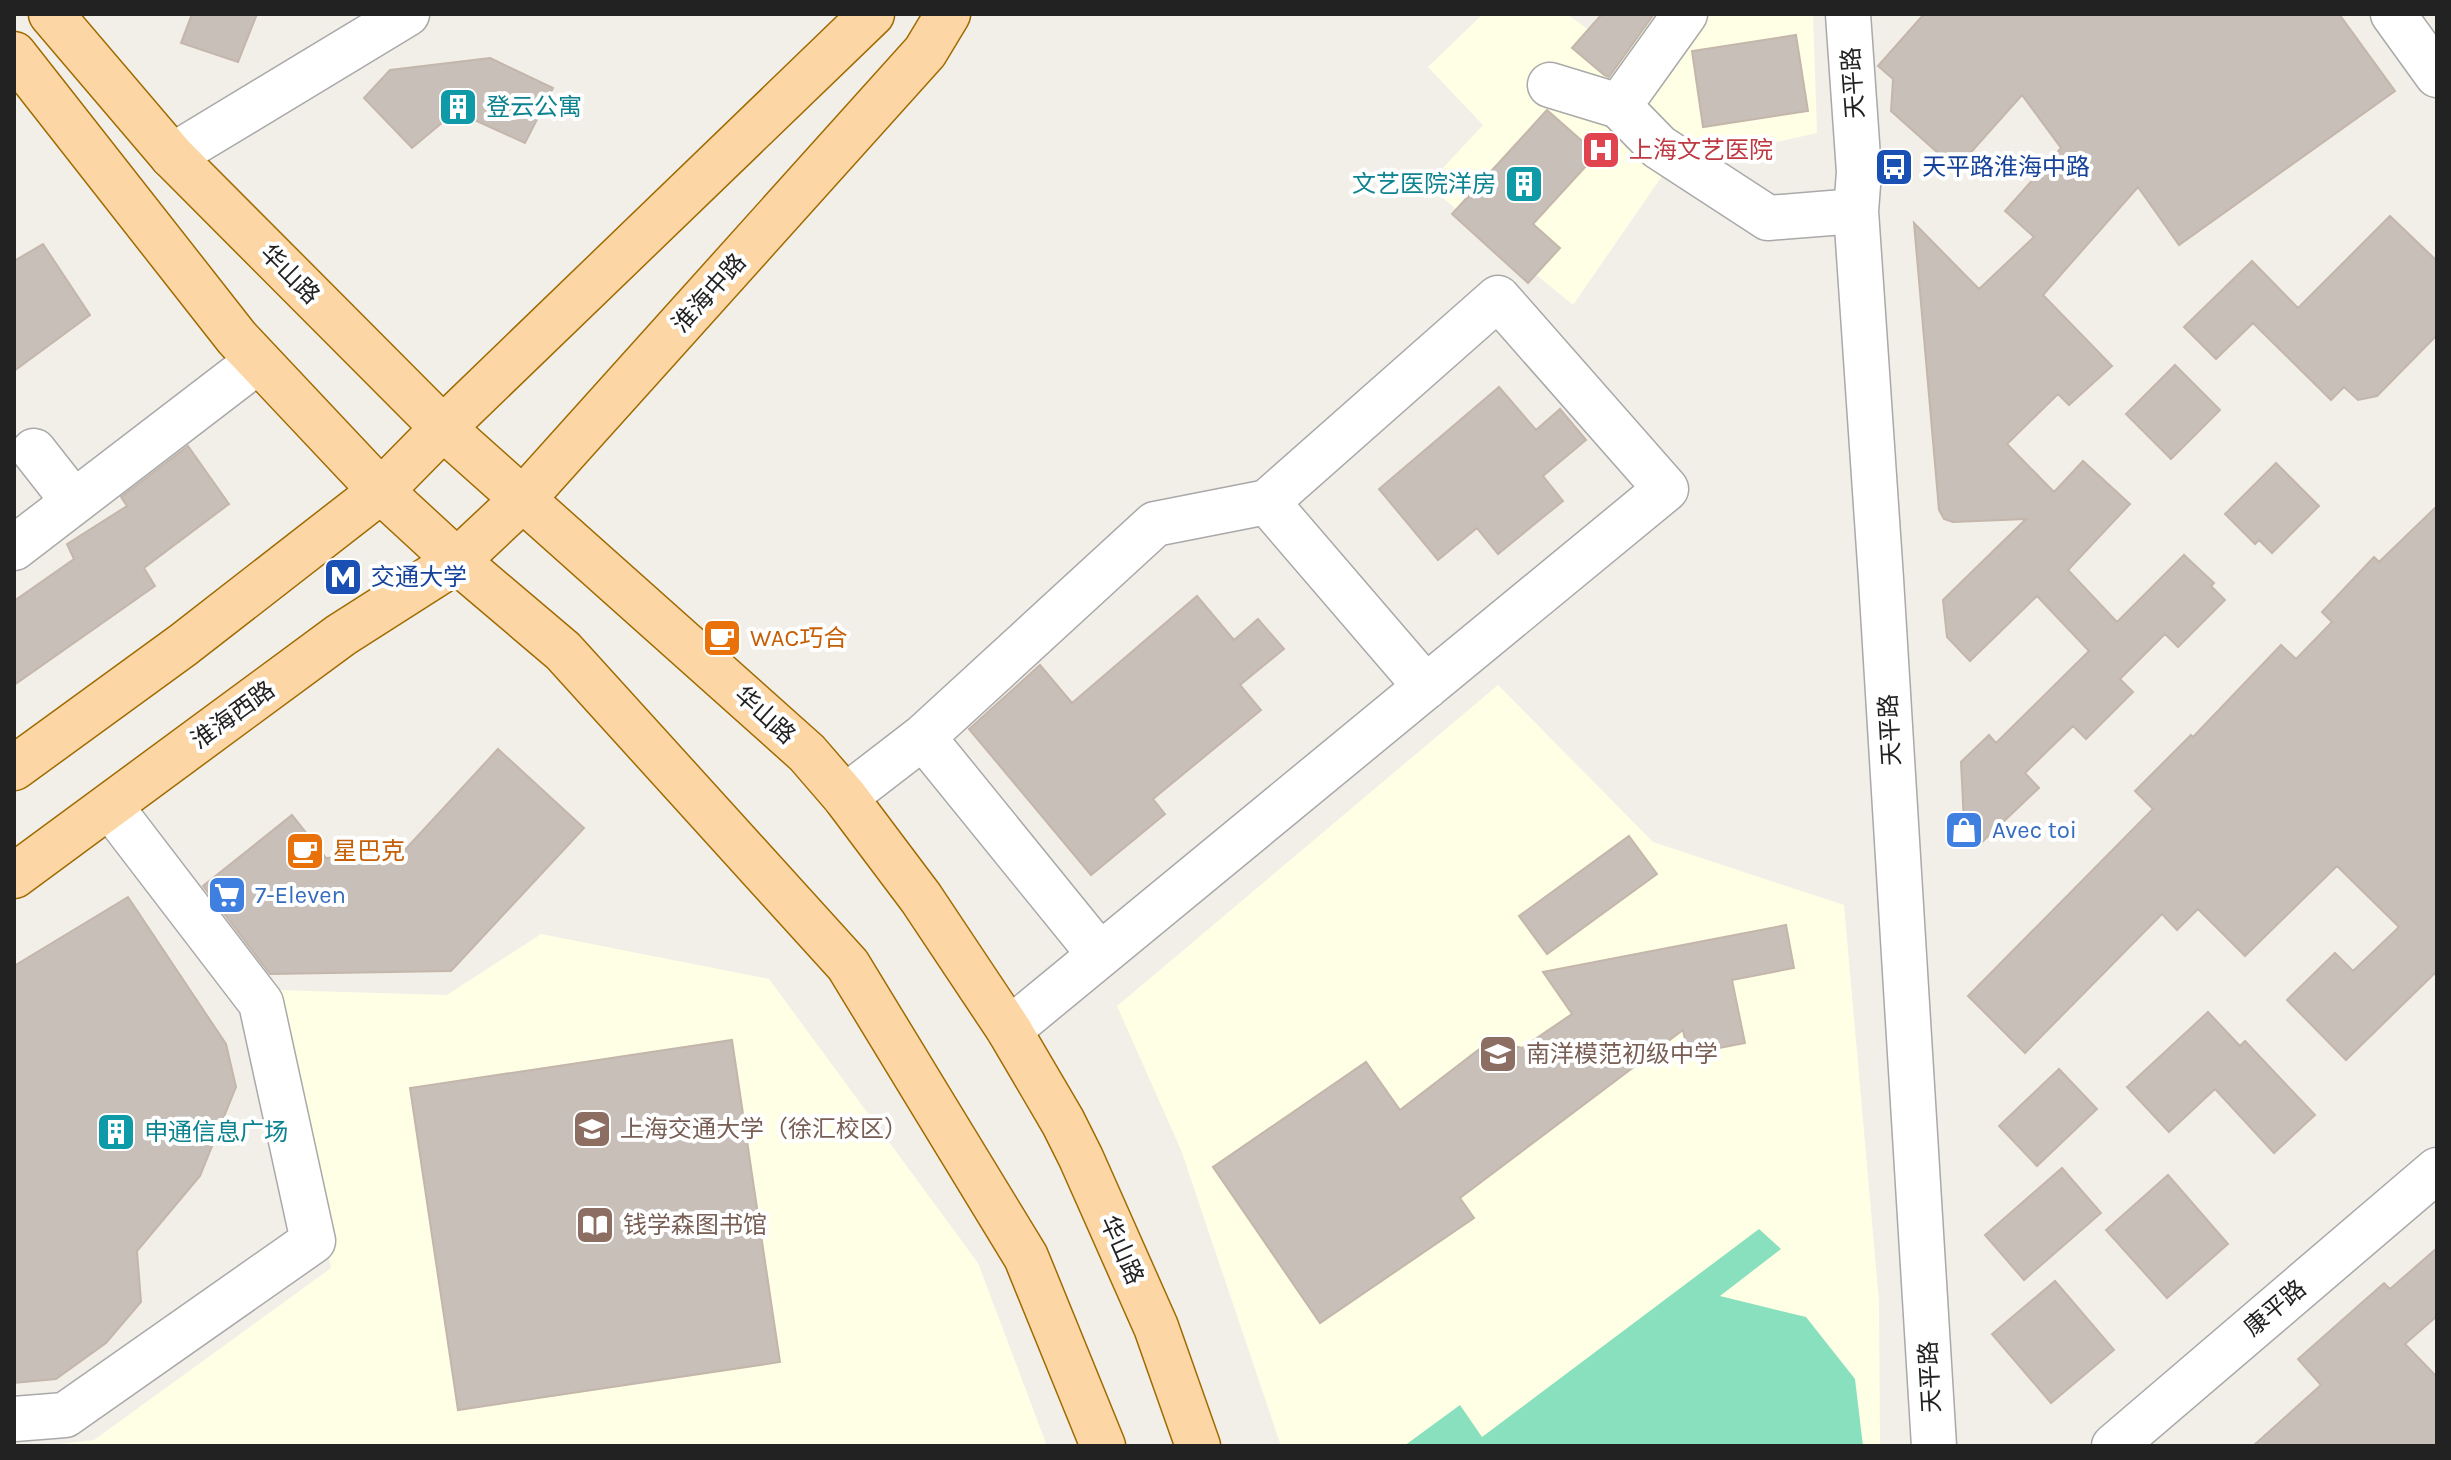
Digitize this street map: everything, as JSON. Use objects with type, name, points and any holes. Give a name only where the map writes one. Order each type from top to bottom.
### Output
[{"type":"main road","name":"华山路","points":[[51,14],[172,156],[443,428],[807,753],[845,797],[921,898],[1009,1030],[1081,1158],[1156,1327],[1198,1446]]},
{"type":"main road","points":[[14,768],[183,645],[381,491],[872,14]]},
{"type":"main road","name":"淮海中路","points":[[457,561],[523,499],[925,52],[948,14]]},
{"type":"main road","points":[[14,54],[258,361],[381,491],[563,651],[848,965],[1026,1257],[1103,1446]]},
{"type":"main road","name":"淮海西路","points":[[14,876],[341,635],[457,561]]},
{"type":"street","points":[[172,156],[407,14]]},
{"type":"street","points":[[1619,106],[1685,14]]},
{"type":"street","name":"天平路","points":[[1848,14],[1859,172],[1856,211],[1934,1446]]},
{"type":"street","points":[[2393,14],[2437,75]]},
{"type":"street","points":[[1550,85],[1619,106],[1659,147],[1768,218],[1856,211]]},
{"type":"street","points":[[845,797],[923,737],[1155,524],[1267,502],[1498,298],[1666,489],[1009,1030]]},
{"type":"street","points":[[14,548],[258,361]]},
{"type":"street","points":[[34,451],[74,502]]},
{"type":"street","points":[[1267,502],[1426,687]]},
{"type":"street","points":[[923,737],[1100,955]]},
{"type":"street","points":[[14,1419],[65,1415],[313,1241],[261,1003],[110,806]]},
{"type":"street","name":"康平路","points":[[2114,1446],[2437,1170]]},
{"type":"shaded area","name":"上海文艺医院","points":[[1483,14],[1567,14],[1593,33],[1601,14],[1813,14],[1817,133],[1669,166],[1573,305],[1427,185],[1483,125],[1428,67]]},
{"type":"shaded area","name":"南洋模范初级中学","points":[[1498,685],[1653,842],[1844,905],[1879,1301],[1880,1446],[1281,1446],[1181,1150],[1117,1006]]},
{"type":"shaded area","name":"上海交通大学（徐汇校区）","points":[[541,934],[769,979],[978,1263],[1047,1446],[42,1446],[94,1440],[331,1268],[277,990],[447,995]]},
{"type":"green space","points":[[1759,1229],[1781,1249],[1720,1296],[1806,1317],[1855,1379],[1863,1446],[1404,1446],[1460,1405],[1482,1437]]},
{"type":"building","points":[[192,14],[257,14],[238,62],[181,43]]},
{"type":"building","points":[[1602,14],[1654,14],[1609,77],[1572,48]]},
{"type":"building","points":[[1924,14],[2339,14],[2395,91],[2179,245],[2138,187],[2043,295],[2112,366],[2069,405],[2058,394],[2007,444],[2054,492],[2083,461],[2130,504],[2068,570],[2117,622],[2184,555],[2214,583],[2211,586],[2225,600],[2178,647],[2165,634],[2120,679],[2133,692],[2086,739],[2073,726],[2025,773],[2039,788],[1982,842],[1964,823],[1961,762],[1989,735],[1996,743],[2089,651],[2037,596],[1970,661],[1947,637],[1943,600],[2026,519],[1953,522],[1944,519],[1939,510],[1914,223],[1979,289],[2034,237],[2005,211],[2061,148],[2022,95],[1956,169],[1891,111],[1893,79],[1878,66]]},
{"type":"building","points":[[1796,35],[1808,111],[1703,127],[1692,51]]},
{"type":"building","name":"登云公寓","points":[[490,58],[553,88],[525,143],[468,117],[449,117],[412,148],[364,98],[390,70]]},
{"type":"building","name":"文艺医院洋房","points":[[1547,110],[1597,154],[1533,224],[1560,248],[1528,283],[1452,214]]},
{"type":"building","points":[[2390,216],[2437,261],[2437,335],[2377,396],[2358,400],[2344,387],[2331,400],[2253,323],[2216,359],[2184,327],[2252,261],[2298,308]]},
{"type":"building","points":[[43,244],[90,315],[14,371],[14,261]]},
{"type":"building","points":[[2175,365],[2220,410],[2171,459],[2126,414]]},
{"type":"building","points":[[1499,387],[1536,430],[1560,409],[1586,440],[1543,476],[1563,501],[1498,554],[1477,528],[1438,560],[1379,489]]},
{"type":"building","points":[[188,446],[229,504],[144,568],[155,586],[14,685],[14,601],[74,559],[67,544],[127,506],[121,497]]},
{"type":"building","points":[[2276,463],[2319,506],[2272,553],[2259,540],[2255,544],[2225,514]]},
{"type":"building","points":[[2437,506],[2437,971],[2346,1060],[2287,1000],[2335,953],[2353,971],[2399,927],[2337,866],[2245,956],[2198,909],[2177,930],[2162,914],[2025,1053],[1968,996],[2153,809],[2135,791],[2191,735],[2193,737],[2281,645],[2296,659],[2332,622],[2322,612],[2374,557],[2379,562]]},
{"type":"building","points":[[1197,596],[1234,640],[1258,619],[1284,649],[1240,685],[1261,710],[1153,799],[1165,814],[1091,875],[969,729],[1040,665],[1072,703]]},
{"type":"building","points":[[498,749],[584,828],[451,971],[270,974],[203,886],[292,815],[326,858],[402,853]]},
{"type":"building","points":[[1629,836],[1657,874],[1547,954],[1519,916]]},
{"type":"building","name":"申通信息广场","points":[[128,897],[226,1044],[236,1087],[200,1176],[137,1251],[141,1302],[106,1343],[56,1379],[14,1383],[14,966]]},
{"type":"building","points":[[1786,925],[1794,968],[1732,980],[1745,1043],[1688,1054],[1683,1030],[1460,1198],[1474,1218],[1320,1323],[1213,1167],[1366,1062],[1400,1110],[1491,1040],[1522,1048],[1572,1014],[1543,972]]},
{"type":"building","points":[[2208,1012],[2240,1046],[2245,1041],[2315,1115],[2274,1153],[2215,1089],[2169,1132],[2127,1087]]},
{"type":"building","name":"钱学森图书馆","points":[[732,1040],[780,1362],[458,1410],[410,1088]]},
{"type":"building","points":[[2059,1069],[2097,1109],[2037,1166],[1999,1126]]},
{"type":"building","points":[[2062,1168],[2101,1213],[2024,1280],[1985,1235]]},
{"type":"building","points":[[2168,1175],[2228,1244],[2167,1298],[2106,1230]]},
{"type":"building","points":[[2437,1248],[2437,1316],[2405,1344],[2437,1377],[2437,1446],[2253,1446],[2321,1385],[2298,1359],[2384,1283],[2390,1289]]},
{"type":"building","points":[[2055,1281],[2114,1350],[2051,1403],[1992,1334]]},
{"type":"place","name":"登云公寓","points":[[458,107]]},
{"type":"place","name":"上海文艺医院","points":[[1601,150]]},
{"type":"place","name":"天平路淮海中路","points":[[1894,167]]},
{"type":"place","name":"文艺医院洋房","points":[[1524,184]]},
{"type":"place","name":"交通大学","points":[[343,577]]},
{"type":"place","name":"WAC巧合","points":[[722,638]]},
{"type":"place","name":"Avec toi","points":[[1964,830]]},
{"type":"place","name":"星巴克","points":[[305,851]]},
{"type":"place","name":"7-Eleven","points":[[227,895]]},
{"type":"place","name":"南洋模范初级中学","points":[[1498,1054]]},
{"type":"place","name":"上海交通大学（徐汇校区）","points":[[592,1129]]},
{"type":"place","name":"申通信息广场","points":[[116,1132]]},
{"type":"place","name":"钱学森图书馆","points":[[595,1225]]}]
